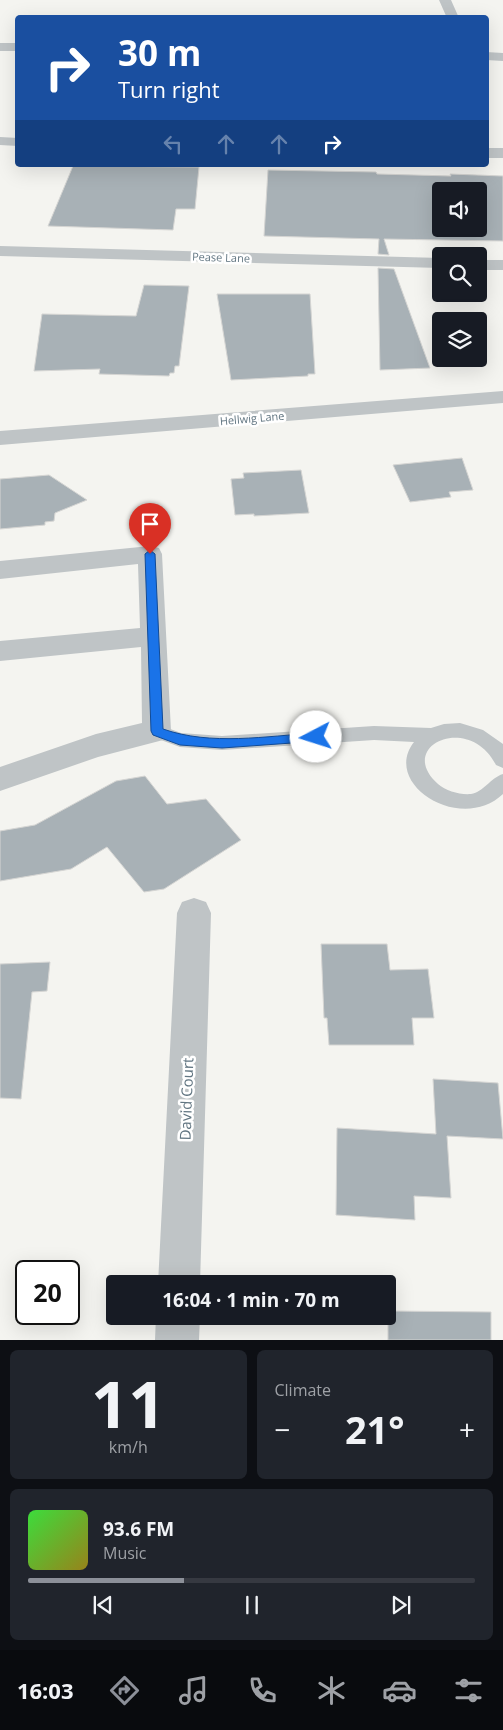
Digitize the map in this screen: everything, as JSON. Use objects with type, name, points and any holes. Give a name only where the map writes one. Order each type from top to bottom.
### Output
[{"type":"street","points":[[445,0],[452,15]]},
{"type":"street","points":[[0,47],[15,47]]},
{"type":"street","points":[[489,56],[503,57]]},
{"type":"street","points":[[0,141],[15,142]]},
{"type":"street","points":[[489,153],[503,153]]},
{"type":"street","name":"Pease Lane","points":[[0,251],[432,264]]},
{"type":"street","points":[[487,264],[503,265]]},
{"type":"street","name":"Hellwig Lane","points":[[0,438],[503,397]]},
{"type":"street","points":[[0,570],[150,554],[157,731],[96,746],[0,779]]},
{"type":"street","points":[[0,651],[154,636]]},
{"type":"street","name":"David Court","points":[[179,1275],[194,913]]},
{"type":"street","points":[[177,1340],[178,1325]]},
{"type":"lane","points":[[157,731],[180,740],[222,743],[374,733],[404,733],[431,736]]},
{"type":"lane","points":[[503,760],[494,746],[482,737],[468,731],[442,731],[422,742],[416,751],[414,762],[418,774],[426,786],[438,795],[453,801],[470,803],[490,796],[496,792],[503,782]]},
{"type":"building","points":[[73,167],[199,167],[195,209],[176,209],[173,230],[48,226]]},
{"type":"building","points":[[268,170],[503,176],[503,241],[384,239],[389,255],[378,254],[379,239],[264,236]]},
{"type":"building","points":[[378,268],[394,269],[430,368],[380,370]]},
{"type":"building","points":[[144,285],[189,286],[179,366],[175,366],[174,373],[170,373],[169,376],[99,374],[100,369],[34,371],[42,314],[136,316]]},
{"type":"building","points":[[217,294],[310,294],[315,374],[231,380]]},
{"type":"building","points":[[462,458],[473,490],[449,492],[451,497],[410,502],[393,465]]},
{"type":"building","points":[[301,470],[309,513],[254,516],[254,514],[235,515],[231,479],[244,478],[243,473]]},
{"type":"building","points":[[49,475],[87,500],[55,513],[54,521],[45,522],[45,525],[0,529],[0,479]]},
{"type":"building","points":[[145,776],[167,804],[206,799],[241,840],[164,889],[144,892],[107,847],[71,869],[0,881],[0,831],[35,825],[116,781]]},
{"type":"building","points":[[321,944],[387,944],[390,970],[428,969],[434,1018],[412,1018],[414,1045],[329,1045],[327,1018],[324,1018]]},
{"type":"building","points":[[50,962],[47,991],[32,992],[21,1099],[0,1098],[0,964]]},
{"type":"building","points":[[433,1079],[498,1083],[503,1139],[447,1136],[451,1198],[414,1196],[415,1220],[336,1215],[337,1128],[436,1134]]},
{"type":"building","points":[[396,1311],[491,1312],[491,1340],[388,1340],[388,1325],[396,1325]]},
{"type":"route","points":[[150,554],[157,731],[180,740],[222,743],[316,737]]}]
